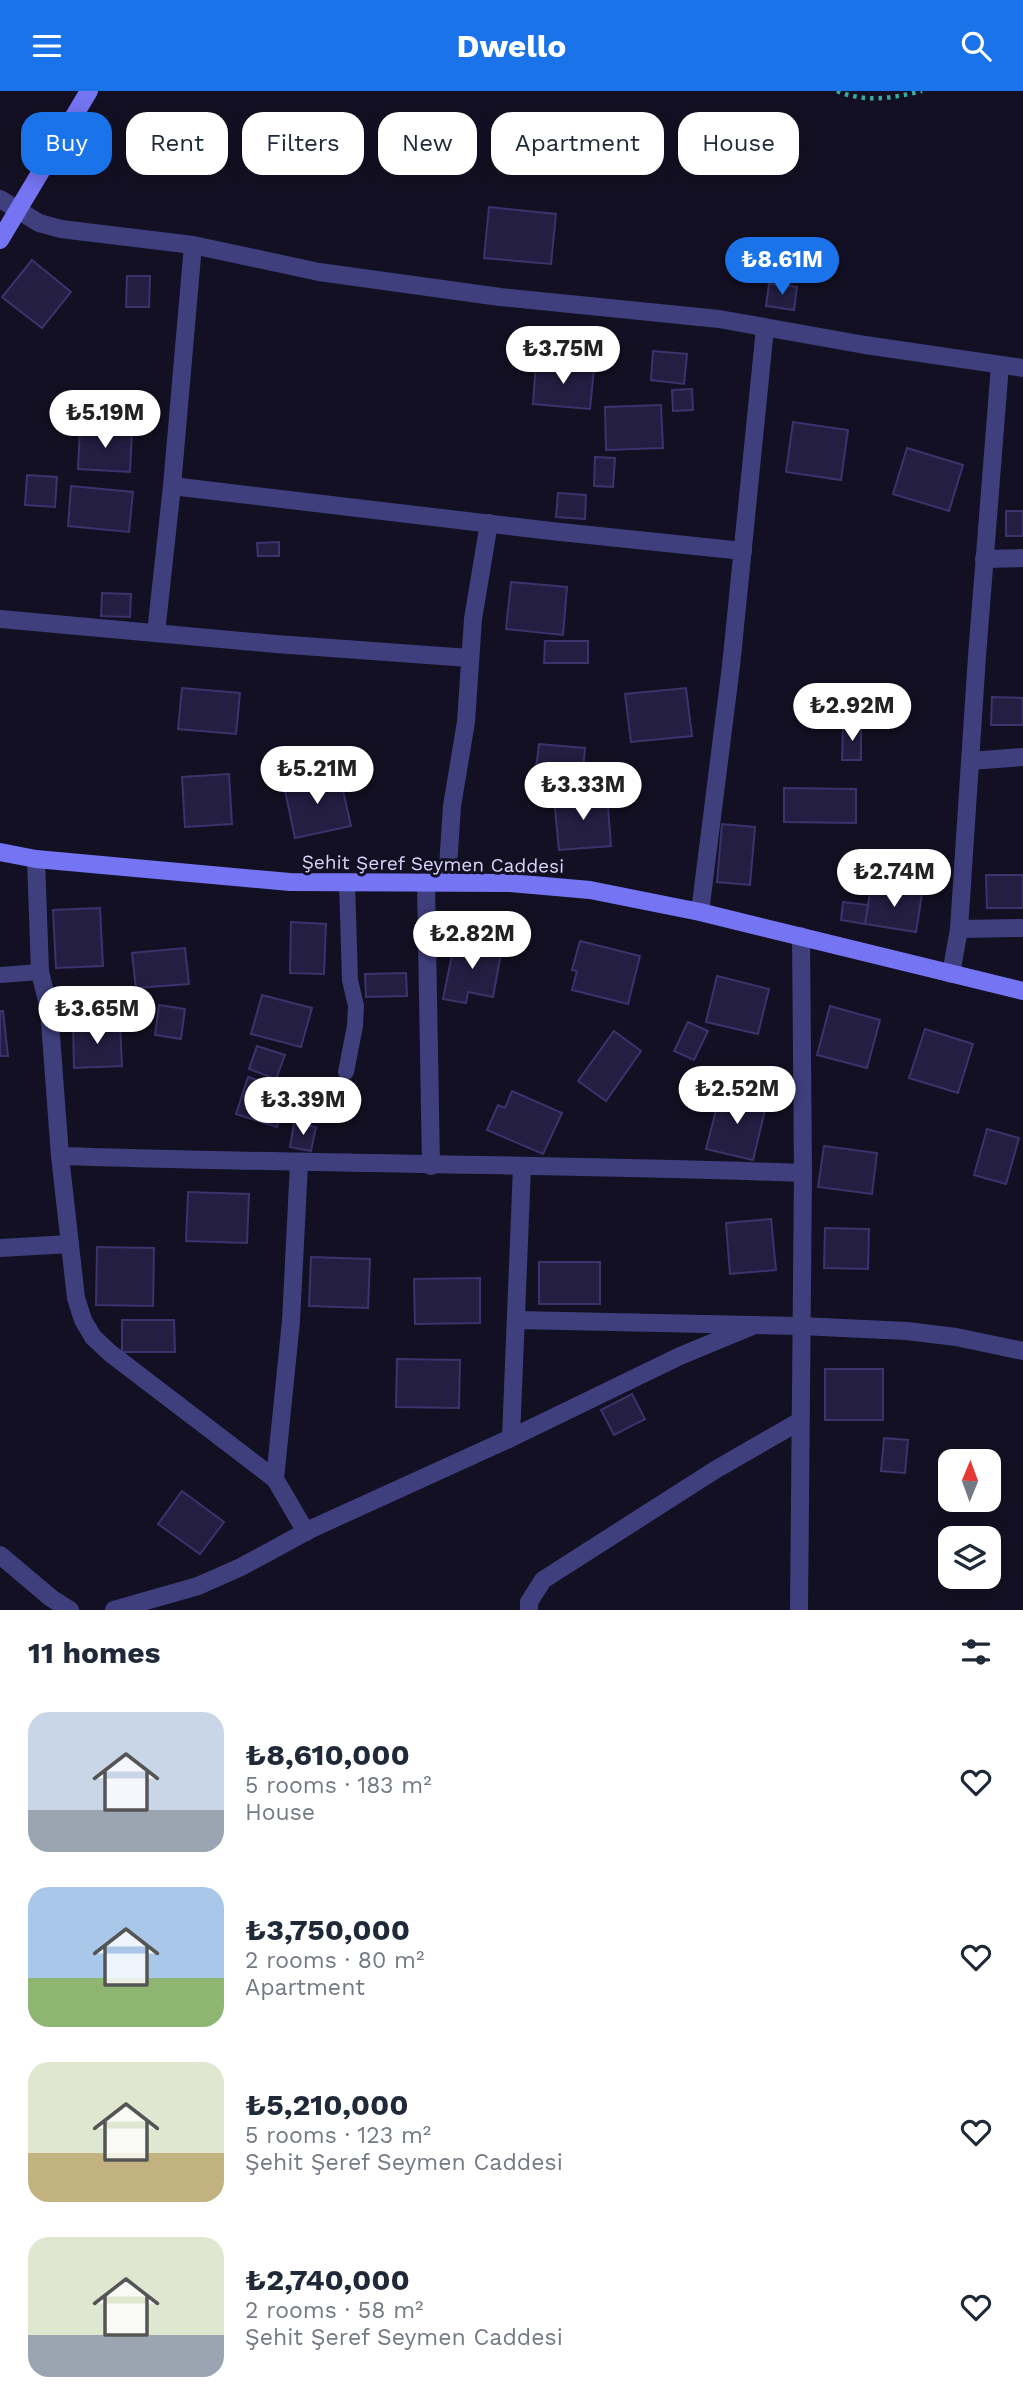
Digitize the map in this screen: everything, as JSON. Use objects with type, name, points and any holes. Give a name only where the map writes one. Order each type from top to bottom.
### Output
[{"type":"street","points":[[0,240],[89,91]]},
{"type":"street","points":[[0,199],[39,223],[61,229],[192,245],[331,274],[500,297],[719,319],[1023,368]]},
{"type":"street","points":[[156,633],[172,486],[192,245]]},
{"type":"street","points":[[700,912],[731,666],[765,328]]},
{"type":"street","points":[[951,974],[959,929],[1000,365]]},
{"type":"street","points":[[172,486],[743,551]]},
{"type":"street","points":[[447,882],[452,806],[466,722],[473,619],[489,523]]},
{"type":"street","points":[[984,559],[1023,558]]},
{"type":"street","points":[[0,619],[276,645],[469,658]]},
{"type":"street","points":[[970,761],[1023,757]]},
{"type":"street","name":"Şehit Şeref Seymen Caddesi","points":[[0,852],[36,859],[290,882],[510,883],[590,890],[700,912],[1023,991]]},
{"type":"street","points":[[36,859],[40,972],[49,1009],[70,1244],[76,1298],[83,1319],[93,1337],[110,1353],[275,1479],[306,1532]]},
{"type":"street","points":[[426,883],[431,1166]]},
{"type":"street","points":[[959,929],[1023,928]]},
{"type":"street","points":[[799,1610],[802,936]]},
{"type":"street","points":[[61,1156],[299,1164],[638,1167],[803,1173]]},
{"type":"street","points":[[275,1479],[291,1321],[299,1164]]},
{"type":"street","points":[[511,1438],[522,1167]]},
{"type":"street","points":[[0,1248],[70,1244]]},
{"type":"street","points":[[517,1320],[800,1326],[935,1333],[1023,1351]]},
{"type":"street","points":[[114,1610],[198,1585],[241,1567],[306,1532],[511,1438],[680,1356],[755,1325]]},
{"type":"street","points":[[529,1610],[529,1602],[543,1580],[715,1470],[800,1421]]},
{"type":"street","points":[[0,1555],[51,1598],[70,1610]]},
{"type":"lane","points":[[346,1072],[356,1006],[350,980],[347,882]]},
{"type":"lane","points":[[0,975],[40,972]]},
{"type":"path","points":[[837,91],[853,98],[894,98],[922,91]]},
{"type":"building","points":[[489,207],[556,214],[551,264],[484,258]]},
{"type":"building","points":[[32,260],[71,292],[42,328],[2,297]]},
{"type":"building","points":[[127,276],[150,276],[149,307],[126,307]]},
{"type":"building","points":[[769,284],[797,287],[794,310],[766,306]]},
{"type":"building","points":[[653,351],[687,354],[684,384],[651,380]]},
{"type":"building","points":[[536,363],[594,369],[590,409],[533,404]]},
{"type":"building","points":[[692,389],[693,410],[673,411],[672,390]]},
{"type":"building","points":[[661,405],[663,448],[606,450],[605,407]]},
{"type":"building","points":[[793,422],[848,430],[841,480],[786,472]]},
{"type":"building","points":[[80,428],[132,431],[130,472],[78,469]]},
{"type":"building","points":[[907,448],[963,465],[949,511],[893,494]]},
{"type":"building","points":[[595,457],[615,458],[613,487],[594,486]]},
{"type":"building","points":[[27,475],[57,477],[55,507],[25,505]]},
{"type":"building","points":[[71,486],[133,492],[129,532],[68,526]]},
{"type":"building","points":[[558,493],[586,495],[585,519],[556,517]]},
{"type":"building","points":[[1006,511],[1023,511],[1023,536],[1006,536]]},
{"type":"building","points":[[279,542],[279,556],[258,556],[257,543]]},
{"type":"building","points":[[511,582],[567,587],[563,635],[506,629]]},
{"type":"building","points":[[102,593],[131,594],[130,617],[101,616]]},
{"type":"building","points":[[545,641],[588,641],[588,663],[544,663]]},
{"type":"building","points":[[182,688],[240,693],[236,734],[178,729]]},
{"type":"building","points":[[686,688],[692,736],[631,742],[625,694]]},
{"type":"building","points":[[992,697],[1023,698],[1023,725],[991,725]]},
{"type":"building","points":[[843,725],[861,725],[861,760],[842,760]]},
{"type":"building","points":[[539,744],[585,748],[583,772],[536,768]]},
{"type":"building","points":[[339,773],[351,826],[295,838],[284,786]]},
{"type":"building","points":[[229,774],[232,824],[185,827],[182,777]]},
{"type":"building","points":[[784,788],[856,789],[856,823],[784,822]]},
{"type":"building","points":[[607,794],[611,846],[559,850],[554,798]]},
{"type":"building","points":[[722,824],[755,827],[750,885],[717,882]]},
{"type":"building","points":[[986,875],[1023,875],[1023,908],[987,908]]},
{"type":"building","points":[[871,886],[922,894],[916,932],[865,924]]},
{"type":"building","points":[[843,902],[868,905],[865,924],[841,920]]},
{"type":"building","points":[[100,908],[103,966],[56,968],[53,910]]},
{"type":"building","points":[[291,922],[326,924],[324,974],[290,973]]},
{"type":"building","points":[[455,940],[502,948],[493,997],[468,992],[466,1003],[443,999]]},
{"type":"building","points":[[580,941],[640,956],[628,1004],[572,990],[577,971],[572,970]]},
{"type":"building","points":[[185,948],[189,984],[136,988],[132,953]]},
{"type":"building","points":[[406,973],[407,996],[366,997],[365,974]]},
{"type":"building","points":[[717,976],[769,989],[758,1034],[706,1022]]},
{"type":"building","points":[[262,995],[312,1008],[301,1047],[251,1034]]},
{"type":"building","points":[[159,1005],[185,1009],[181,1039],[155,1035]]},
{"type":"building","points":[[830,1006],[880,1020],[867,1068],[817,1055]]},
{"type":"building","points":[[0,1011],[3,1011],[8,1056],[0,1056]]},
{"type":"building","points":[[688,1022],[708,1031],[694,1060],[674,1051]]},
{"type":"building","points":[[120,1024],[122,1066],[74,1068],[73,1026]]},
{"type":"building","points":[[925,1029],[973,1044],[958,1093],[909,1078]]},
{"type":"building","points":[[614,1031],[641,1051],[606,1101],[578,1081]]},
{"type":"building","points":[[257,1046],[285,1055],[276,1079],[249,1069]]},
{"type":"building","points":[[248,1077],[288,1090],[277,1127],[236,1114]]},
{"type":"building","points":[[512,1091],[562,1113],[543,1154],[487,1130],[498,1105],[505,1108]]},
{"type":"building","points":[[721,1091],[767,1102],[753,1160],[706,1149]]},
{"type":"building","points":[[294,1123],[316,1127],[311,1151],[290,1147]]},
{"type":"building","points":[[987,1129],[1019,1138],[1006,1184],[974,1175]]},
{"type":"building","points":[[824,1146],[877,1153],[872,1194],[818,1187]]},
{"type":"building","points":[[188,1192],[249,1194],[247,1243],[186,1241]]},
{"type":"building","points":[[771,1219],[776,1270],[730,1274],[726,1223]]},
{"type":"building","points":[[825,1228],[869,1229],[868,1269],[824,1268]]},
{"type":"building","points":[[97,1247],[154,1248],[153,1306],[96,1305]]},
{"type":"building","points":[[311,1257],[370,1259],[368,1308],[309,1306]]},
{"type":"building","points":[[539,1262],[600,1262],[600,1304],[539,1304]]},
{"type":"building","points":[[480,1278],[480,1323],[415,1324],[414,1279]]},
{"type":"building","points":[[122,1320],[174,1320],[175,1352],[122,1352]]},
{"type":"building","points":[[397,1359],[460,1360],[459,1408],[396,1407]]},
{"type":"building","points":[[825,1369],[883,1369],[883,1420],[825,1420]]},
{"type":"building","points":[[632,1394],[645,1419],[614,1435],[601,1410]]},
{"type":"building","points":[[884,1438],[908,1440],[905,1473],[881,1471]]},
{"type":"building","points":[[182,1491],[224,1522],[200,1554],[158,1524]]}]
